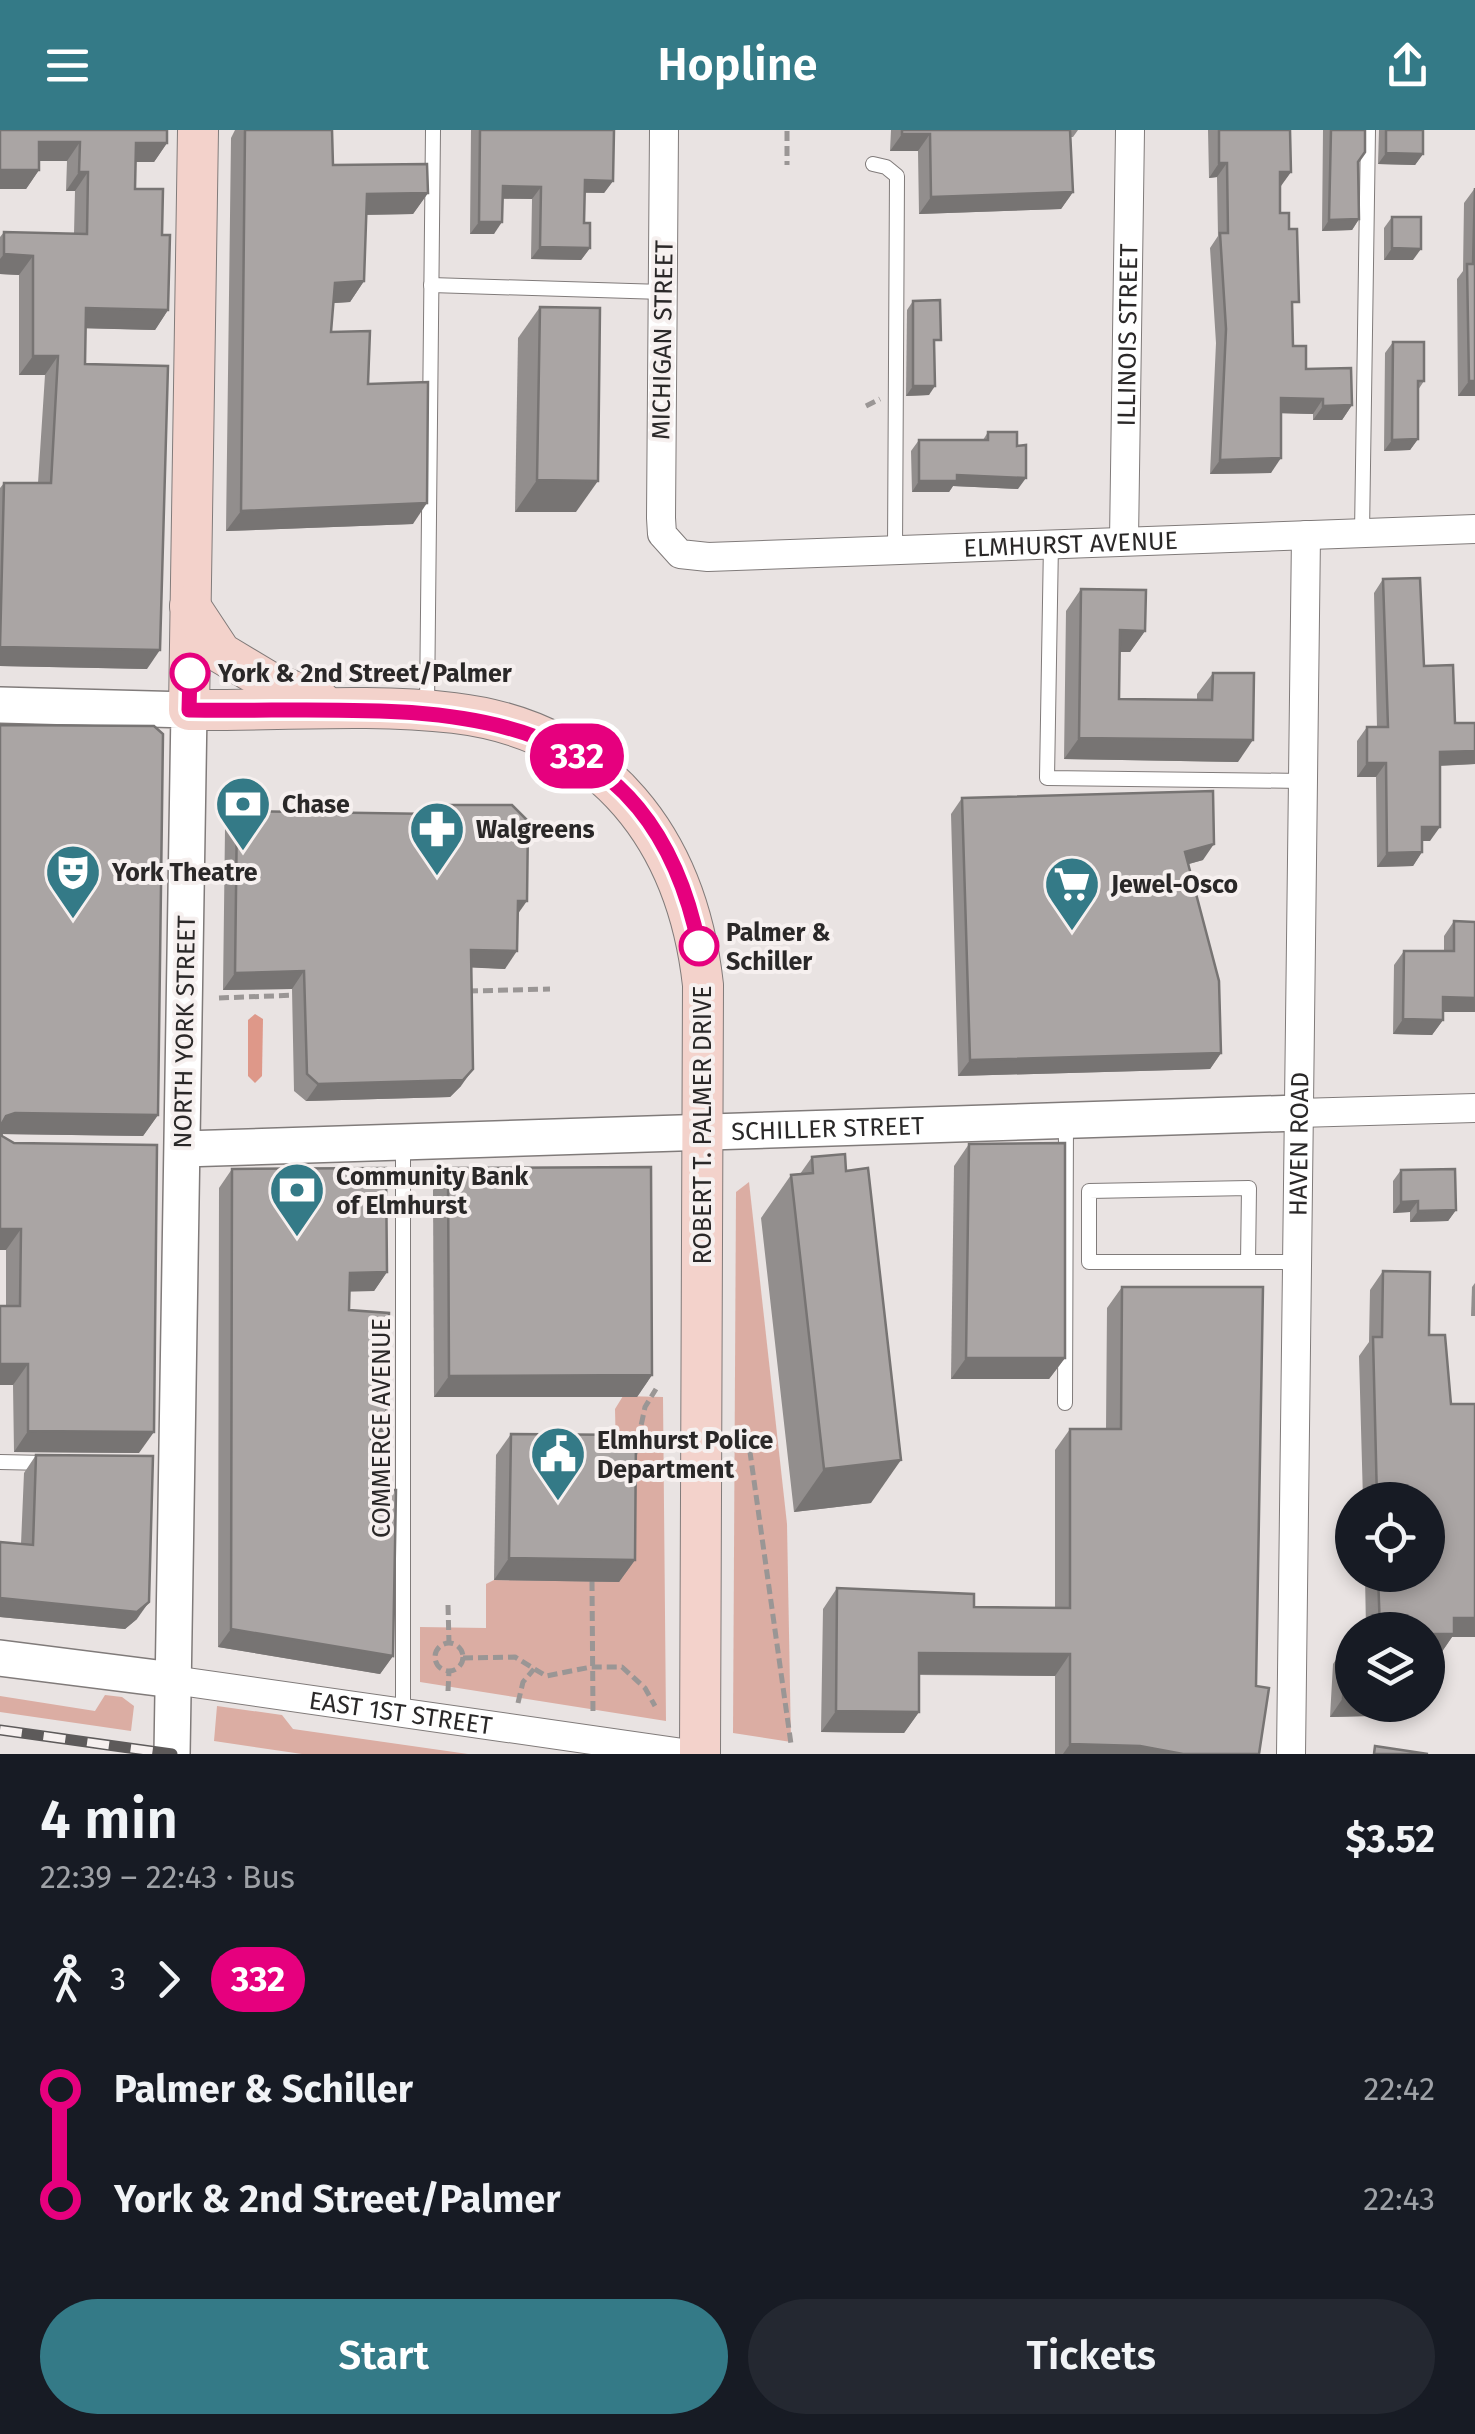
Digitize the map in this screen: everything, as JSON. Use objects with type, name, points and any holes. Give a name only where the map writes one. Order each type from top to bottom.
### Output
[{"type":"main road","name":"NORTH YORK STREET","points":[[189,710],[198,130]]},
{"type":"main road","points":[[190,606],[221,653],[270,683],[347,711]]},
{"type":"main road","name":"ROBERT T. PALMER DRIVE","points":[[189,710],[427,712],[483,718],[562,747],[593,766],[646,819],[683,888],[703,985],[700,1754]]},
{"type":"street","name":"MICHIGAN STREET","points":[[664,130],[660,518],[671,548]]},
{"type":"street","name":"ILLINOIS STREET","points":[[1124,540],[1130,130]]},
{"type":"street","name":"ELMHURST AVENUE","points":[[671,548],[680,554],[708,557],[1475,529]]},
{"type":"street","name":"HAVEN ROAD","points":[[1291,1754],[1306,535]]},
{"type":"street","points":[[0,705],[189,710]]},
{"type":"street","name":"NORTH YORK STREET","points":[[172,1754],[170,1464],[182,1149],[189,710]]},
{"type":"street","name":"SCHILLER STREET","points":[[182,1149],[1475,1108]]},
{"type":"street","points":[[0,1658],[173,1680]]},
{"type":"street","name":"EAST 1ST STREET","points":[[173,1680],[690,1754]]},
{"type":"lane","points":[[427,712],[433,130]]},
{"type":"lane","points":[[1362,533],[1368,130]]},
{"type":"lane","points":[[873,164],[898,176],[895,550]]},
{"type":"lane","points":[[431,285],[663,292]]},
{"type":"lane","points":[[1051,544],[1047,778],[1303,781]]},
{"type":"lane","points":[[1065,1403],[1066,1119]]},
{"type":"lane","name":"COMMERCE AVENUE","points":[[403,1143],[403,1714]]},
{"type":"lane","points":[[1066,1192],[1248,1188],[1248,1262]]},
{"type":"lane","points":[[1089,1191],[1089,1262],[1296,1262]]},
{"type":"lane","points":[[0,1462],[55,1463]]},
{"type":"path","points":[[787,131],[787,165]]},
{"type":"path","points":[[451,991],[550,988]]},
{"type":"path","points":[[220,998],[312,995]]},
{"type":"path","points":[[634,1462],[645,1407],[656,1389]]},
{"type":"path","points":[[740,1442],[749,1445],[791,1744]]},
{"type":"path","points":[[592,1581],[592,1714]]},
{"type":"path","points":[[448,1605],[449,1642]]},
{"type":"path","points":[[434,1658],[437,1649],[449,1642]]},
{"type":"path","points":[[449,1642],[458,1646],[463,1658]]},
{"type":"path","points":[[424,1658],[434,1658],[448,1671],[448,1691]]},
{"type":"path","points":[[463,1658],[515,1658],[546,1676],[591,1667],[622,1667],[645,1688],[655,1706]]},
{"type":"path","points":[[448,1671],[463,1658]]},
{"type":"path","points":[[518,1702],[523,1682],[534,1668]]},
{"type":"shaded area","points":[[255,1014],[263,1019],[262,1076],[255,1083],[248,1076],[248,1020]]},
{"type":"shaded area","points":[[749,1182],[787,1524],[791,1742],[733,1733],[736,1192]]},
{"type":"shaded area","points":[[623,1396],[663,1397],[666,1721],[420,1682],[420,1627],[486,1628],[486,1584],[494,1580],[619,1581],[615,1409]]},
{"type":"shaded area","points":[[105,1695],[122,1697],[134,1706],[131,1731],[0,1712],[0,1696],[95,1711]]},
{"type":"shaded area","points":[[217,1706],[282,1715],[293,1729],[468,1754],[302,1754],[214,1741]]},
{"type":"building","points":[[0,130],[167,130],[167,143],[136,143],[135,189],[163,189],[162,235],[170,235],[168,310],[86,308],[85,364],[168,366],[160,650],[0,647],[4,483],[51,483],[58,356],[33,356],[33,256],[4,254],[4,232],[87,234],[88,172],[79,172],[80,142],[39,142],[39,170],[0,170]]},
{"type":"building","points":[[245,130],[332,130],[333,165],[427,164],[428,193],[367,194],[364,281],[335,283],[331,332],[370,331],[368,384],[428,382],[427,503],[241,511]]},
{"type":"building","points":[[480,130],[614,130],[613,181],[585,180],[584,223],[590,223],[590,248],[540,247],[541,187],[503,186],[502,222],[479,222]]},
{"type":"building","points":[[902,130],[1070,130],[1073,192],[931,197],[930,134],[902,134]]},
{"type":"building","points":[[1219,130],[1290,130],[1291,172],[1280,172],[1280,213],[1289,213],[1289,229],[1297,229],[1299,302],[1292,302],[1293,346],[1306,346],[1306,369],[1351,368],[1352,405],[1323,406],[1323,399],[1281,398],[1281,458],[1220,460],[1226,329],[1220,233],[1228,233],[1227,163],[1219,163]]},
{"type":"building","points":[[1331,130],[1365,130],[1365,152],[1358,162],[1359,219],[1329,220]]},
{"type":"building","points":[[1386,130],[1423,130],[1423,154],[1386,153]]},
{"type":"building","points":[[1475,188],[1475,381],[1469,381],[1467,264],[1473,264]]},
{"type":"building","points":[[1392,217],[1421,217],[1421,249],[1392,248]]},
{"type":"building","points":[[940,300],[941,340],[934,340],[935,386],[913,386],[913,301]]},
{"type":"building","points":[[540,307],[600,308],[598,481],[537,480]]},
{"type":"building","points":[[1393,342],[1424,342],[1424,381],[1418,381],[1418,439],[1392,440]]},
{"type":"building","points":[[988,432],[1017,432],[1017,446],[1026,445],[1026,478],[957,475],[957,481],[919,481],[919,440],[988,440]]},
{"type":"building","points":[[1420,578],[1424,666],[1453,665],[1455,723],[1475,723],[1475,751],[1440,752],[1440,827],[1422,827],[1422,852],[1387,853],[1386,763],[1367,763],[1367,727],[1388,727],[1383,579]]},
{"type":"building","points":[[1081,589],[1146,590],[1145,631],[1120,630],[1119,699],[1212,700],[1213,673],[1254,673],[1253,740],[1079,738]]},
{"type":"building","points":[[0,725],[154,726],[163,734],[158,1115],[15,1113],[6,1116],[0,1127]]},
{"type":"building","name":"Jewel-Osco","points":[[1213,791],[1214,844],[1185,852],[1219,981],[1221,1053],[970,1060],[962,798]]},
{"type":"building","points":[[433,805],[512,805],[528,821],[527,901],[518,901],[517,951],[471,950],[473,1069],[463,1080],[318,1084],[307,1074],[304,971],[235,973],[237,811],[433,814]]},
{"type":"building","points":[[1454,921],[1475,922],[1475,998],[1443,997],[1443,1020],[1403,1019],[1404,951],[1454,951]]},
{"type":"building","points":[[0,1128],[2,1136],[14,1143],[157,1145],[154,1432],[28,1431],[28,1364],[0,1364],[0,1306],[20,1306],[21,1229],[0,1229]]},
{"type":"building","points":[[1065,1143],[1065,1358],[966,1358],[969,1144]]},
{"type":"building","points":[[845,1154],[846,1171],[868,1168],[901,1460],[824,1469],[791,1175],[813,1173],[812,1157]]},
{"type":"building","points":[[651,1167],[652,1375],[449,1376],[448,1168]]},
{"type":"building","points":[[386,1168],[387,1272],[350,1273],[349,1310],[389,1313],[386,1429],[371,1429],[371,1490],[396,1490],[393,1656],[231,1629],[232,1169]]},
{"type":"building","points":[[1455,1169],[1456,1210],[1418,1211],[1418,1201],[1401,1202],[1401,1170]]},
{"type":"building","points":[[1383,1271],[1430,1272],[1429,1335],[1445,1335],[1451,1404],[1475,1404],[1475,1618],[1454,1618],[1454,1634],[1445,1634],[1445,1612],[1379,1612],[1379,1592],[1445,1592],[1445,1482],[1377,1482],[1373,1337],[1382,1337]]},
{"type":"building","points":[[1122,1287],[1263,1287],[1256,1686],[1269,1688],[1259,1754],[1183,1754],[1140,1746],[1070,1744],[1070,1654],[919,1653],[919,1712],[836,1711],[837,1588],[974,1594],[974,1607],[1070,1608],[1070,1429],[1121,1429]]},
{"type":"building","name":"Elmhurst Police Department","points":[[511,1434],[636,1435],[635,1560],[509,1558]]},
{"type":"building","points":[[36,1455],[153,1456],[149,1602],[137,1612],[0,1598],[0,1542],[33,1545]]},
{"type":"building","points":[[1375,1746],[1428,1754],[1374,1754]]},
{"type":"railway","points":[[0,1730],[172,1754]]},
{"type":"bus line","name":"332","points":[[190,673],[189,710],[455,714],[504,724],[562,747],[620,789],[646,819],[683,888],[699,946]]},
{"type":"place","name":"York & 2nd Street/Palmer","points":[[190,673]]},
{"type":"place","name":"Chase","points":[[243,853]]},
{"type":"place","name":"Walgreens","points":[[437,878]]},
{"type":"place","name":"York Theatre","points":[[73,921]]},
{"type":"place","name":"Jewel-Osco","points":[[1072,933]]},
{"type":"place","name":"Palmer & Schiller","points":[[699,946]]},
{"type":"place","name":"Community Bank of Elmhurst","points":[[297,1239]]},
{"type":"place","name":"Elmhurst Police Department","points":[[558,1503]]}]
